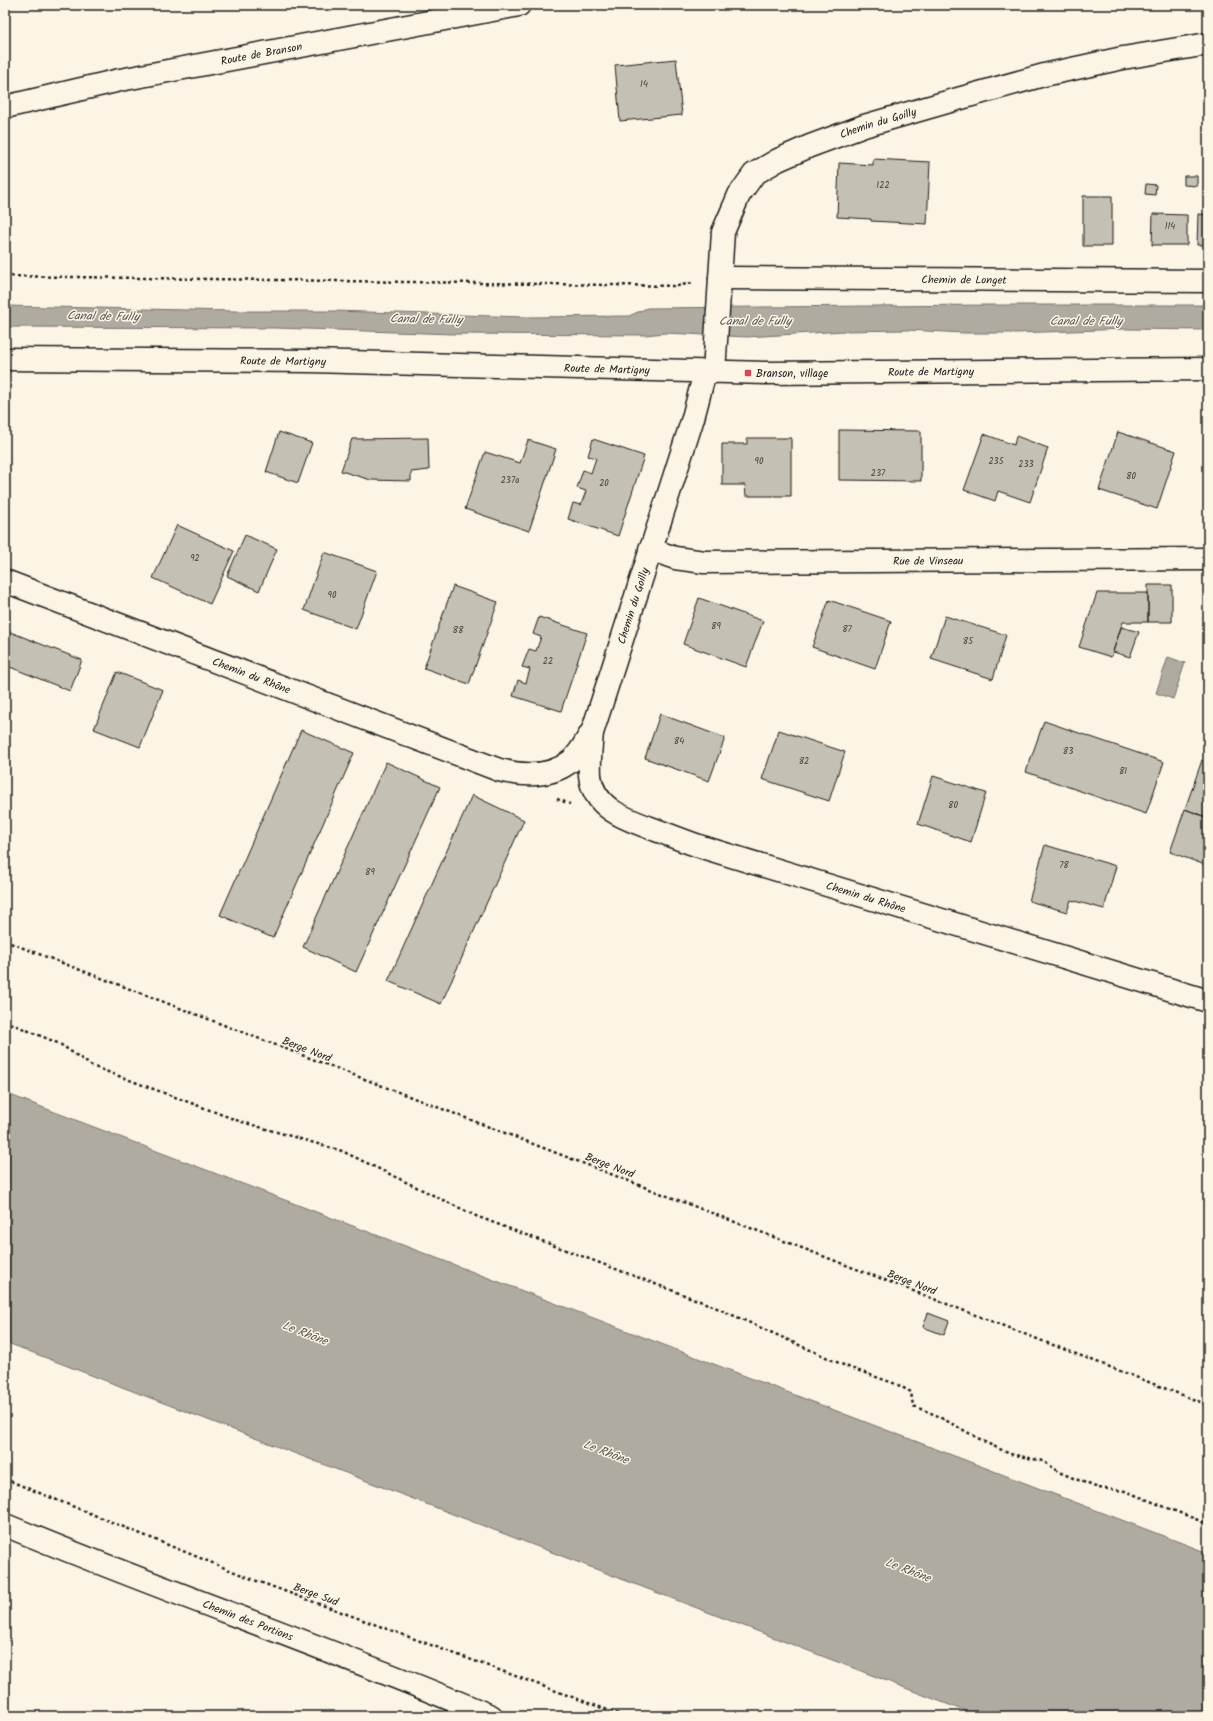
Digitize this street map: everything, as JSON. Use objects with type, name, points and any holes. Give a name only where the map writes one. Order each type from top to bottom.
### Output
[{"type":"street","name":"Route de Branson","points":[[5,107],[120,80],[519,5]]},
{"type":"street","name":"Chemin du Goilly","points":[[499,770],[518,774],[543,774],[558,768],[571,761],[581,750],[593,730],[650,549],[693,418],[710,372],[714,348],[723,232],[739,194],[754,174],[778,160],[810,146],[864,126],[1044,76],[1123,58],[1208,44]]},
{"type":"street","name":"Chemin de Longet","points":[[719,286],[1208,281]]},
{"type":"street","name":"Route de Martigny","points":[[5,359],[310,361],[710,372],[852,373],[1208,369]]},
{"type":"street","name":"Rue de Vinseau","points":[[650,549],[676,558],[704,562],[1208,558]]},
{"type":"street","name":"Chemin du Rhône","points":[[5,581],[499,770]]},
{"type":"street","name":"Chemin du Rhône","points":[[593,730],[590,775],[594,792],[610,810],[623,818],[702,847],[1208,1001]]},
{"type":"street","name":"Chemin des Portions","points":[[5,1525],[83,1557],[491,1716]]},
{"type":"path","points":[[5,276],[719,286]]},
{"type":"path","name":"Berge Nord","points":[[5,942],[484,1124],[1208,1406]]},
{"type":"path","points":[[5,1022],[60,1044],[92,1066],[239,1121],[342,1151],[476,1216],[708,1304],[848,1367],[896,1384],[911,1392],[913,1406],[936,1415],[1010,1454],[1043,1461],[1061,1472],[1098,1488],[1125,1491],[1208,1524]]},
{"type":"path","name":"Berge Sud","points":[[5,1479],[257,1581],[624,1716]]},
{"type":"water","name":"Canal de Fully","points":[[1208,305],[1208,330],[1126,329],[1017,333],[964,333],[906,330],[844,331],[747,337],[665,333],[645,335],[453,334],[276,328],[5,327],[5,306],[234,311],[334,311],[525,317],[629,316],[647,308]]},
{"type":"water","points":[[1168,657],[1185,663],[1173,699],[1156,693]]},
{"type":"water","name":"Le Rhône","points":[[5,1093],[1208,1553],[1208,1716],[978,1716],[5,1342]]},
{"type":"building","points":[[676,59],[682,115],[620,121],[615,65]]},
{"type":"building","points":[[873,159],[930,162],[927,224],[871,221],[871,219],[837,217],[839,163],[873,165]]},
{"type":"building","points":[[1184,176],[1197,176],[1197,186],[1184,185]]},
{"type":"building","points":[[1146,184],[1156,185],[1155,195],[1145,194]]},
{"type":"building","points":[[1083,196],[1112,196],[1112,246],[1083,246]]},
{"type":"building","points":[[1153,214],[1187,215],[1187,245],[1152,245]]},
{"type":"building","points":[[1198,214],[1208,215],[1208,245],[1197,245]]},
{"type":"building","points":[[839,430],[921,431],[921,481],[839,480]]},
{"type":"building","points":[[279,432],[312,443],[298,483],[266,472]]},
{"type":"building","points":[[1118,432],[1176,451],[1157,509],[1099,490]]},
{"type":"building","points":[[984,434],[1014,445],[1016,436],[1048,448],[1030,502],[998,491],[995,501],[964,490]]},
{"type":"building","points":[[428,438],[429,470],[411,472],[411,481],[371,480],[341,471],[352,439]]},
{"type":"building","points":[[747,438],[791,438],[791,496],[746,496],[745,485],[722,485],[722,444],[747,444]]},
{"type":"building","points":[[593,439],[644,456],[618,536],[568,519],[573,503],[581,505],[586,491],[577,488],[583,470],[591,473],[596,458],[588,456]]},
{"type":"building","points":[[528,440],[556,449],[529,531],[465,509],[485,452],[520,463]]},
{"type":"building","points":[[177,525],[234,551],[210,604],[153,578]]},
{"type":"building","points":[[245,535],[277,549],[259,591],[227,576]]},
{"type":"building","points":[[324,552],[377,571],[356,629],[304,610]]},
{"type":"building","points":[[1148,585],[1172,585],[1172,622],[1148,622]]},
{"type":"building","points":[[453,586],[498,602],[469,684],[424,668]]},
{"type":"building","points":[[1097,593],[1148,593],[1148,622],[1123,622],[1111,657],[1079,647]]},
{"type":"building","points":[[699,598],[763,621],[746,667],[683,644]]},
{"type":"building","points":[[829,600],[891,621],[875,669],[812,647]]},
{"type":"building","points":[[945,616],[1006,635],[993,679],[931,659]]},
{"type":"building","points":[[539,617],[587,633],[561,711],[513,696],[518,680],[526,683],[530,669],[522,667],[529,649],[536,651],[541,637],[533,634]]},
{"type":"building","points":[[1121,627],[1139,632],[1130,657],[1113,652]]},
{"type":"building","points":[[5,630],[82,660],[70,691],[5,665]]},
{"type":"building","points":[[117,672],[163,690],[140,747],[94,729]]},
{"type":"building","points":[[660,714],[725,738],[709,781],[645,758]]},
{"type":"building","points":[[1044,721],[1164,762],[1146,814],[1026,772]]},
{"type":"building","points":[[301,730],[354,753],[273,938],[220,915]]},
{"type":"building","points":[[779,730],[845,752],[829,801],[762,779]]},
{"type":"building","points":[[1202,760],[1208,762],[1208,818],[1185,809]]},
{"type":"building","points":[[386,762],[440,787],[356,972],[303,947]]},
{"type":"building","points":[[933,776],[986,793],[971,842],[918,824]]},
{"type":"building","points":[[472,795],[524,820],[441,1004],[388,981]]},
{"type":"building","points":[[1185,809],[1208,818],[1208,866],[1170,852]]},
{"type":"building","points":[[1045,845],[1116,866],[1104,909],[1071,900],[1067,912],[1029,901]]},
{"type":"building","points":[[928,1313],[949,1321],[944,1335],[923,1327]]},
{"type":"place","name":"Branson, village","points":[[748,373]]}]
